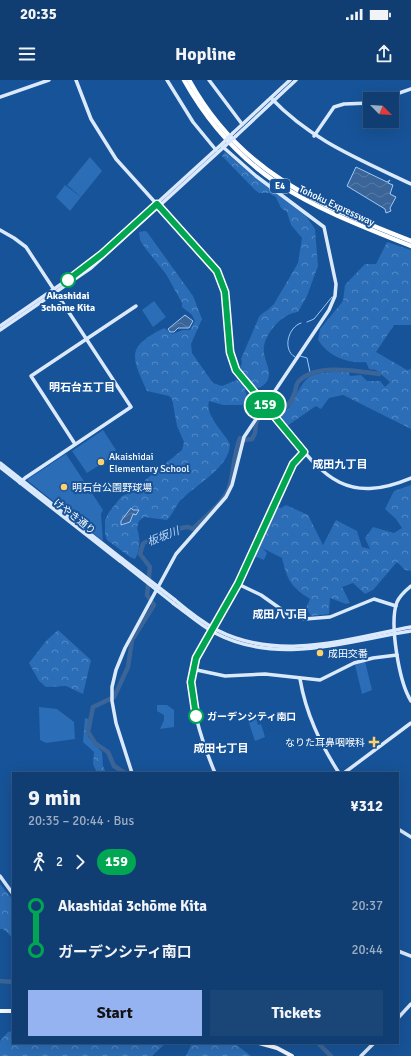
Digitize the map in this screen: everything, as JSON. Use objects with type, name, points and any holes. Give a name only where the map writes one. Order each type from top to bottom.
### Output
[{"type":"highway","name":"Tohoku Expressway","points":[[184,80],[211,123],[232,146],[264,174],[290,192],[319,208],[411,246]]},
{"type":"highway","name":"Tohoku Expressway","points":[[189,80],[211,114],[235,143],[255,162],[279,180],[328,207],[411,242]]},
{"type":"main road","points":[[0,1012],[12,1011]]},
{"type":"main road","points":[[263,1044],[278,1048],[292,1056]]},
{"type":"street","points":[[0,97],[49,80]]},
{"type":"street","points":[[76,80],[91,119],[103,141],[116,159],[211,263],[220,277],[226,300],[230,352],[236,370],[304,452],[325,474],[336,481],[354,487],[372,489],[384,488],[411,478]]},
{"type":"street","points":[[167,80],[193,122],[216,150]]},
{"type":"street","points":[[209,80],[242,124]]},
{"type":"street","points":[[0,330],[89,265],[158,206],[273,99],[290,80]]},
{"type":"street","points":[[234,135],[242,124],[296,80]]},
{"type":"street","points":[[399,93],[411,89]]},
{"type":"street","points":[[273,99],[290,117],[314,136],[411,184]]},
{"type":"street","points":[[314,136],[334,107],[347,104],[363,104]]},
{"type":"street","points":[[158,206],[216,150],[224,145]]},
{"type":"street","points":[[132,772],[116,723],[112,702],[116,670],[124,648],[183,544],[226,497],[232,486],[241,442],[329,310],[335,296],[336,284],[324,227],[256,176],[224,145]]},
{"type":"street","points":[[0,230],[26,247],[131,407],[21,482]]},
{"type":"street","points":[[0,326],[55,291]]},
{"type":"street","points":[[75,444],[31,376],[136,306]]},
{"type":"street","points":[[215,772],[203,741],[196,713],[191,682],[192,669],[197,653],[238,584],[293,464],[304,452]]},
{"type":"street","points":[[0,463],[21,482]]},
{"type":"street","points":[[0,467],[211,629],[247,646],[284,651],[313,648],[395,632],[411,627]]},
{"type":"street","points":[[238,584],[261,595],[288,614],[305,619],[330,617],[368,600],[374,599],[396,606]]},
{"type":"street","points":[[411,586],[400,595],[396,606],[395,632],[401,677],[411,701]]},
{"type":"street","points":[[395,632],[411,631]]},
{"type":"street","points":[[192,669],[226,676],[265,674],[320,680],[354,663],[373,658],[397,655]]},
{"type":"street","points":[[300,679],[303,697],[313,726],[338,772]]},
{"type":"street","points":[[345,772],[411,723]]},
{"type":"street","points":[[399,830],[411,837]]},
{"type":"street","points":[[0,876],[12,893]]},
{"type":"street","points":[[399,951],[411,956]]},
{"type":"street","points":[[399,1017],[411,1004]]},
{"type":"street","points":[[361,1056],[373,1044]]},
{"type":"green space","points":[[225,152],[306,216],[315,229],[318,266],[307,296],[298,312],[292,313],[281,319],[268,334],[264,351],[269,374],[265,384],[259,388],[247,381],[243,375],[240,368],[242,363],[241,359],[259,317],[274,304],[298,263],[302,238],[291,225],[287,212],[281,208],[276,197],[269,193],[259,193],[255,190],[222,156]]},
{"type":"green space","points":[[90,157],[102,171],[81,197],[67,185]]},
{"type":"green space","points":[[65,185],[81,197],[70,211],[56,197]]},
{"type":"green space","points":[[145,231],[193,296],[202,319],[191,344],[192,353],[213,383],[222,386],[237,380],[244,385],[247,397],[242,405],[223,405],[209,401],[212,418],[230,444],[228,453],[218,469],[179,502],[167,520],[144,517],[139,521],[137,528],[139,547],[135,559],[107,540],[105,534],[105,520],[109,512],[122,496],[140,489],[143,482],[182,450],[184,442],[177,426],[172,399],[169,396],[147,391],[135,361],[135,354],[143,341],[164,328],[172,334],[183,330],[190,330],[195,321],[192,315],[182,307],[182,303],[166,274],[140,240],[139,232]]},
{"type":"green space","points":[[387,242],[411,250],[411,325],[394,325],[376,352],[407,370],[411,369],[411,429],[343,395],[329,398],[321,409],[316,406],[287,426],[278,415],[284,412],[292,404],[304,382],[312,375],[328,372],[349,372],[350,376],[361,375],[367,381],[380,381],[385,387],[390,382],[376,370],[369,369],[366,362],[352,362],[333,355],[322,346],[318,340],[320,329],[343,301],[345,285],[365,264],[376,264]]},
{"type":"green space","points":[[154,301],[166,317],[153,327],[142,310]]},
{"type":"green space","points":[[103,430],[116,450],[113,452],[115,455],[87,473],[72,451]]},
{"type":"green space","points":[[66,454],[103,510],[101,514],[103,541],[28,481],[28,479]]},
{"type":"green space","points":[[411,485],[411,571],[405,570],[397,562],[373,590],[365,594],[353,583],[342,587],[350,603],[346,604],[330,598],[329,614],[311,616],[306,608],[310,599],[294,587],[288,577],[282,558],[260,547],[277,507],[281,508],[286,505],[308,515],[323,545],[336,520],[357,531],[362,547],[370,549],[365,538],[373,527],[394,533],[402,528],[396,519],[385,509],[394,491]]},
{"type":"green space","points":[[259,544],[267,553],[264,560],[254,556]]},
{"type":"green space","points":[[58,630],[91,660],[83,694],[66,686],[46,687],[39,681],[29,663],[46,641]]},
{"type":"green space","points":[[365,661],[372,690],[362,694],[355,665]]},
{"type":"green space","points":[[157,705],[167,705],[174,710],[174,727],[160,729],[164,720],[164,715],[157,711]]},
{"type":"green space","points":[[39,707],[57,709],[74,722],[75,739],[46,743],[40,740]]},
{"type":"green space","points":[[85,718],[88,719],[88,737],[102,752],[103,766],[106,772],[97,772],[93,764],[94,752],[83,742]]},
{"type":"green space","points":[[256,718],[258,725],[261,724],[265,737],[255,741],[248,720]]},
{"type":"green space","points":[[0,884],[12,899],[12,937],[3,929],[0,929]]},
{"type":"green space","points":[[12,1031],[12,1044],[165,1044],[152,1056],[0,1056],[0,1041],[8,1032]]},
{"type":"green space","points":[[192,1044],[235,1044],[251,1056],[186,1056]]},
{"type":"water","points":[[356,167],[387,182],[390,180],[388,183],[393,185],[390,194],[396,197],[390,208],[391,211],[386,213],[385,209],[347,186]]},
{"type":"water","points":[[185,315],[193,321],[189,328],[178,328],[174,332],[170,332],[168,329]]},
{"type":"water","points":[[131,508],[133,510],[139,510],[136,515],[133,514],[130,522],[121,525],[121,521]]},
{"type":"waterway","points":[[307,322],[314,319],[332,297]]},
{"type":"waterway","points":[[295,357],[291,354],[289,349],[288,339],[296,325],[301,323]]},
{"type":"waterway","points":[[300,356],[307,358],[310,372]]},
{"type":"waterway","name":"板坂川","points":[[123,772],[114,766],[108,752],[95,743],[88,732],[93,707],[114,697],[128,667],[132,640],[154,605],[147,595],[150,567],[140,554],[143,544],[178,529],[187,527],[193,529],[220,503],[228,491],[236,449],[240,438],[244,440],[252,439],[255,433],[256,423],[264,409],[284,408],[287,406],[292,399],[298,382],[306,375],[326,370],[349,370],[379,374]]},
{"type":"waterway","points":[[0,981],[12,982]]},
{"type":"waterway","points":[[319,1044],[331,1056]]},
{"type":"bus line","name":"159","points":[[68,280],[102,254],[157,204],[217,271],[225,292],[230,352],[236,370],[304,452],[293,464],[238,584],[200,648],[192,669],[191,682],[196,716]]},
{"type":"place","name":"Akashidai 3chōme Kita","points":[[68,280]]},
{"type":"place","name":"Akaishidai Elementary School","points":[[101,462]]},
{"type":"place","name":"明石台公園野球場","points":[[64,487]]},
{"type":"place","name":"成田交番","points":[[320,653]]},
{"type":"place","name":"ガーデンシティ南口","points":[[196,716]]},
{"type":"place","name":"なりた耳鼻咽喉科","points":[[374,742]]},
{"type":"district","name":"明石台五丁目","points":[[82,387]]},
{"type":"district","name":"成田九丁目","points":[[340,464]]},
{"type":"district","name":"成田八丁目","points":[[280,614]]},
{"type":"district","name":"成田七丁目","points":[[221,748]]}]
